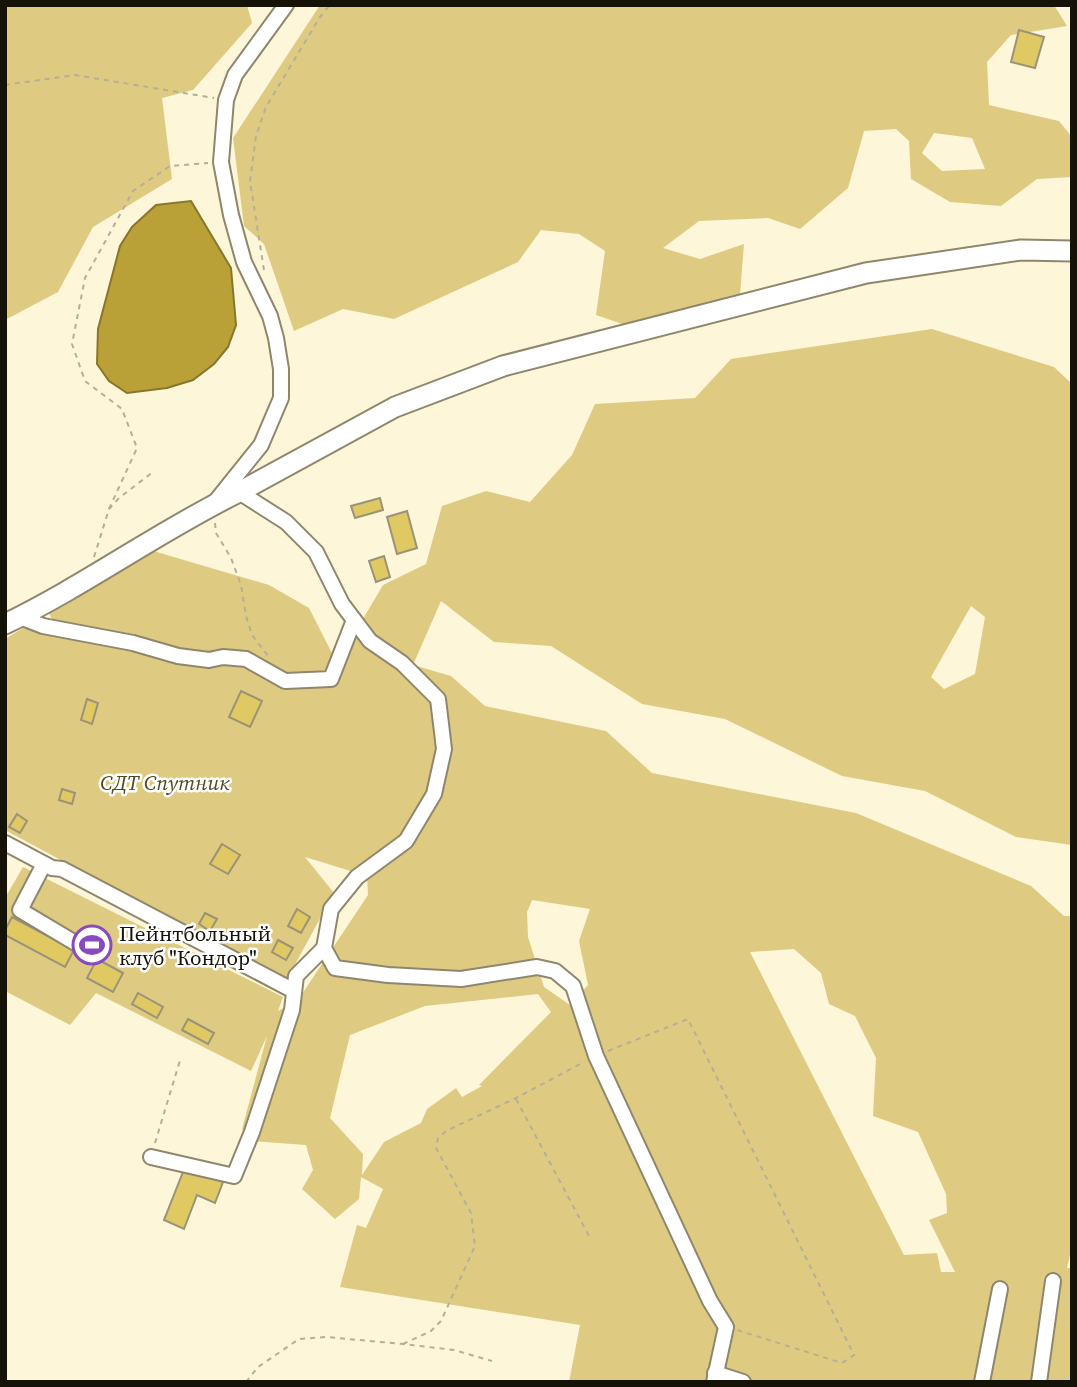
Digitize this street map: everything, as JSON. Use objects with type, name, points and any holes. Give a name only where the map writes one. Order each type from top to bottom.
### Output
[{"type":"main road","points":[[13,620],[213,505],[395,407],[503,366],[866,273],[1021,250],[1072,251]]},
{"type":"street","points":[[213,505],[261,445],[281,398],[281,369],[276,338],[270,316],[244,262],[231,215],[222,162],[226,100],[235,75],[286,5]]},
{"type":"street","points":[[151,1157],[234,1176],[256,1120],[292,1010],[296,976],[324,948],[331,909],[357,877],[406,841],[434,794],[444,748],[438,699],[402,663],[370,641],[342,604],[316,552],[286,522],[239,492]]},
{"type":"street","points":[[13,620],[133,643],[178,656],[209,660],[223,657],[246,659],[285,681],[331,679],[354,620]]},
{"type":"street","points":[[5,843],[52,868],[62,869],[295,991]]},
{"type":"street","points":[[44,863],[20,910],[77,944]]},
{"type":"street","points":[[324,948],[335,968],[388,975],[461,979],[537,967],[555,971],[573,986],[596,1056],[710,1301],[726,1327],[714,1378],[743,1382]]},
{"type":"street","points":[[1039,1382],[1053,1281]]},
{"type":"street","points":[[982,1382],[1000,1289]]},
{"type":"path","points":[[265,277],[250,181],[256,136],[266,107],[330,5]]},
{"type":"path","points":[[5,85],[75,75],[226,100]]},
{"type":"path","points":[[88,578],[109,509],[137,447],[122,409],[85,381],[72,344],[85,278],[134,191],[170,166],[222,162]]},
{"type":"path","points":[[109,509],[153,472]]},
{"type":"path","points":[[213,505],[216,533],[231,558],[241,585],[246,616],[253,635],[271,660]]},
{"type":"path","points":[[403,1344],[431,1331],[441,1321],[475,1246],[471,1213],[436,1148],[438,1138],[446,1131],[596,1056],[688,1019],[854,1355],[842,1363],[726,1327]]},
{"type":"path","points":[[151,1157],[181,1057]]},
{"type":"path","points":[[516,1098],[589,1236]]},
{"type":"path","points":[[246,1382],[258,1367],[299,1339],[326,1337],[403,1344],[454,1350],[492,1361]]},
{"type":"green space","points":[[5,5],[247,5],[252,23],[193,90],[162,98],[172,179],[93,227],[58,292],[5,320]]},
{"type":"green space","points":[[320,5],[1054,5],[1067,26],[1011,35],[987,62],[989,105],[1059,121],[1072,137],[1072,177],[1037,179],[1001,206],[950,202],[911,179],[909,141],[896,129],[864,131],[848,188],[800,229],[768,218],[699,221],[663,248],[700,259],[744,244],[740,295],[628,326],[596,315],[605,251],[579,234],[541,230],[518,262],[394,319],[343,309],[294,331],[264,244],[244,226],[233,138]],"holes":[[[934,133],[972,138],[985,169],[942,171],[922,153]]]},
{"type":"green space","name":"СДТ Спутник","points":[[932,329],[1054,367],[1072,384],[1072,845],[1016,837],[925,791],[842,776],[725,719],[642,704],[551,646],[494,642],[441,601],[413,665],[451,676],[485,706],[606,731],[652,773],[856,813],[1031,886],[1064,916],[1072,916],[1072,1246],[1067,1268],[1072,1268],[1072,1382],[569,1382],[580,1325],[340,1287],[357,1225],[366,1228],[383,1189],[361,1177],[359,1199],[335,1219],[302,1189],[313,1170],[306,1145],[249,1141],[242,1129],[267,1036],[251,1071],[96,993],[70,1025],[5,991],[5,898],[23,867],[283,997],[278,1011],[298,1000],[368,895],[367,876],[305,857],[334,893],[286,981],[5,830],[5,639],[23,628],[59,636],[47,608],[150,550],[269,585],[309,608],[337,663],[383,585],[426,564],[442,506],[486,491],[530,502],[572,455],[595,404],[695,398],[731,359]],"holes":[[[971,606],[985,617],[975,674],[944,689],[931,677]],[[532,900],[590,909],[579,941],[588,985],[570,1005],[544,987],[528,937],[527,912]],[[794,949],[821,973],[829,1004],[855,1016],[876,1058],[873,1116],[918,1132],[946,1194],[947,1213],[929,1220],[955,1272],[941,1272],[937,1253],[904,1255],[750,952]],[[538,994],[551,1012],[479,1085],[482,1086],[462,1097],[456,1088],[427,1109],[421,1123],[384,1142],[362,1175],[363,1154],[330,1118],[350,1035],[425,1006]]]},
{"type":"shaded area","points":[[191,201],[231,268],[236,325],[228,347],[214,364],[193,380],[167,388],[127,393],[109,381],[97,364],[98,329],[120,246],[132,227],[156,205]]},
{"type":"building","points":[[1019,30],[1044,37],[1035,68],[1011,62]]},
{"type":"building","points":[[380,498],[383,510],[355,518],[351,506]]},
{"type":"building","points":[[407,511],[417,548],[397,554],[387,517]]},
{"type":"building","points":[[384,556],[390,577],[376,582],[369,561]]},
{"type":"building","points":[[241,691],[262,701],[250,727],[229,717]]},
{"type":"building","points":[[87,699],[98,703],[92,724],[81,720]]},
{"type":"building","points":[[62,789],[75,793],[72,804],[59,800]]},
{"type":"building","points":[[17,814],[27,821],[20,833],[9,827]]},
{"type":"building","points":[[222,844],[240,855],[228,874],[210,864]]},
{"type":"building","points":[[297,909],[310,917],[301,933],[288,926]]},
{"type":"building","points":[[205,913],[217,919],[210,931],[199,924]]},
{"type":"building","points":[[12,917],[74,950],[65,967],[5,935]]},
{"type":"building","points":[[278,940],[293,948],[286,960],[272,952]]},
{"type":"building","points":[[97,959],[123,973],[113,992],[87,978]]},
{"type":"building","points":[[138,993],[163,1007],[157,1018],[132,1004]]},
{"type":"building","points":[[188,1019],[214,1033],[208,1044],[182,1030]]},
{"type":"building","points":[[185,1167],[223,1182],[215,1203],[197,1195],[184,1229],[164,1220]]},
{"type":"place","name":"Пейнтбольный клуб \"Кондор\"","points":[[92,945]]}]
